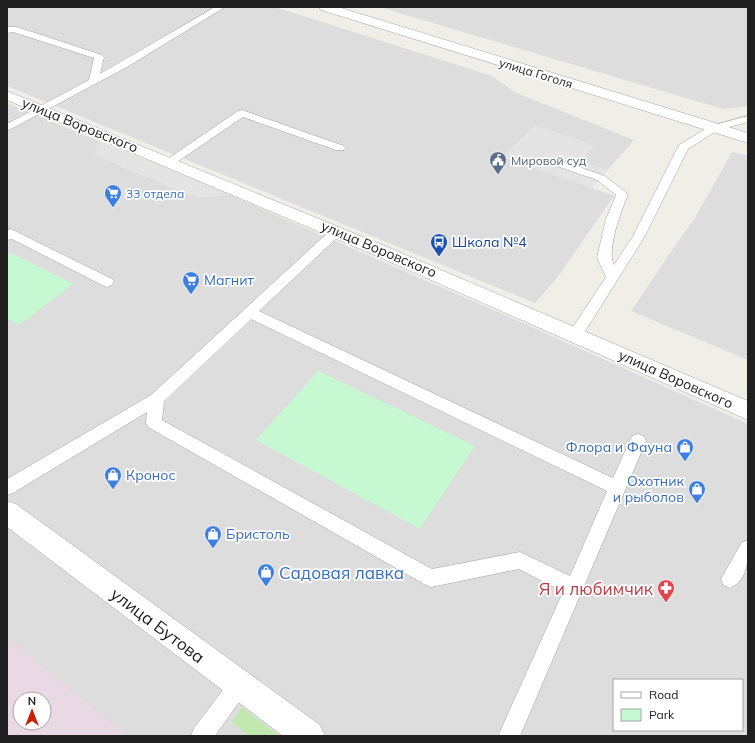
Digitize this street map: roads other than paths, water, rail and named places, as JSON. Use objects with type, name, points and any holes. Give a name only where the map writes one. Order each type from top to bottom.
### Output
[{"type":"street","name":"улица Гоголя","points":[[325,7],[748,138]]},
{"type":"street","name":"улица Воровского","points":[[7,95],[337,231],[576,334],[748,411]]},
{"type":"street","name":"улица Бутова","points":[[7,512],[309,736]]},
{"type":"lane","points":[[7,128],[124,65],[221,7]]},
{"type":"lane","points":[[7,30],[14,29],[99,57],[94,80]]},
{"type":"lane","points":[[170,162],[242,113],[340,148]]},
{"type":"lane","points":[[576,334],[640,236],[683,147],[714,128],[748,119]]},
{"type":"lane","points":[[552,161],[601,178],[622,194],[612,219],[604,258],[613,277]]},
{"type":"lane","points":[[7,488],[156,400],[337,231]]},
{"type":"lane","points":[[7,236],[11,233],[106,282]]},
{"type":"lane","points":[[250,313],[617,488]]},
{"type":"lane","points":[[156,400],[154,423],[431,578],[520,560],[574,588]]},
{"type":"lane","points":[[509,736],[638,441]]},
{"type":"lane","points":[[730,579],[748,548]]},
{"type":"lane","points":[[202,736],[239,685]]},
{"type":"place","name":"Мировой суд","points":[[498,175]]},
{"type":"place","name":"33 отдела","points":[[113,208]]},
{"type":"place","name":"Школа №4","points":[[439,257]]},
{"type":"place","name":"Магнит","points":[[191,295]]},
{"type":"place","name":"Флора и Фауна","points":[[685,462]]},
{"type":"place","name":"Кронос","points":[[113,490]]},
{"type":"place","name":"Охотник и рыболов","points":[[697,504]]},
{"type":"place","name":"Бристоль","points":[[213,549]]},
{"type":"place","name":"Садовая лавка","points":[[266,587]]},
{"type":"place","name":"Я и любимчик","points":[[666,603]]}]
